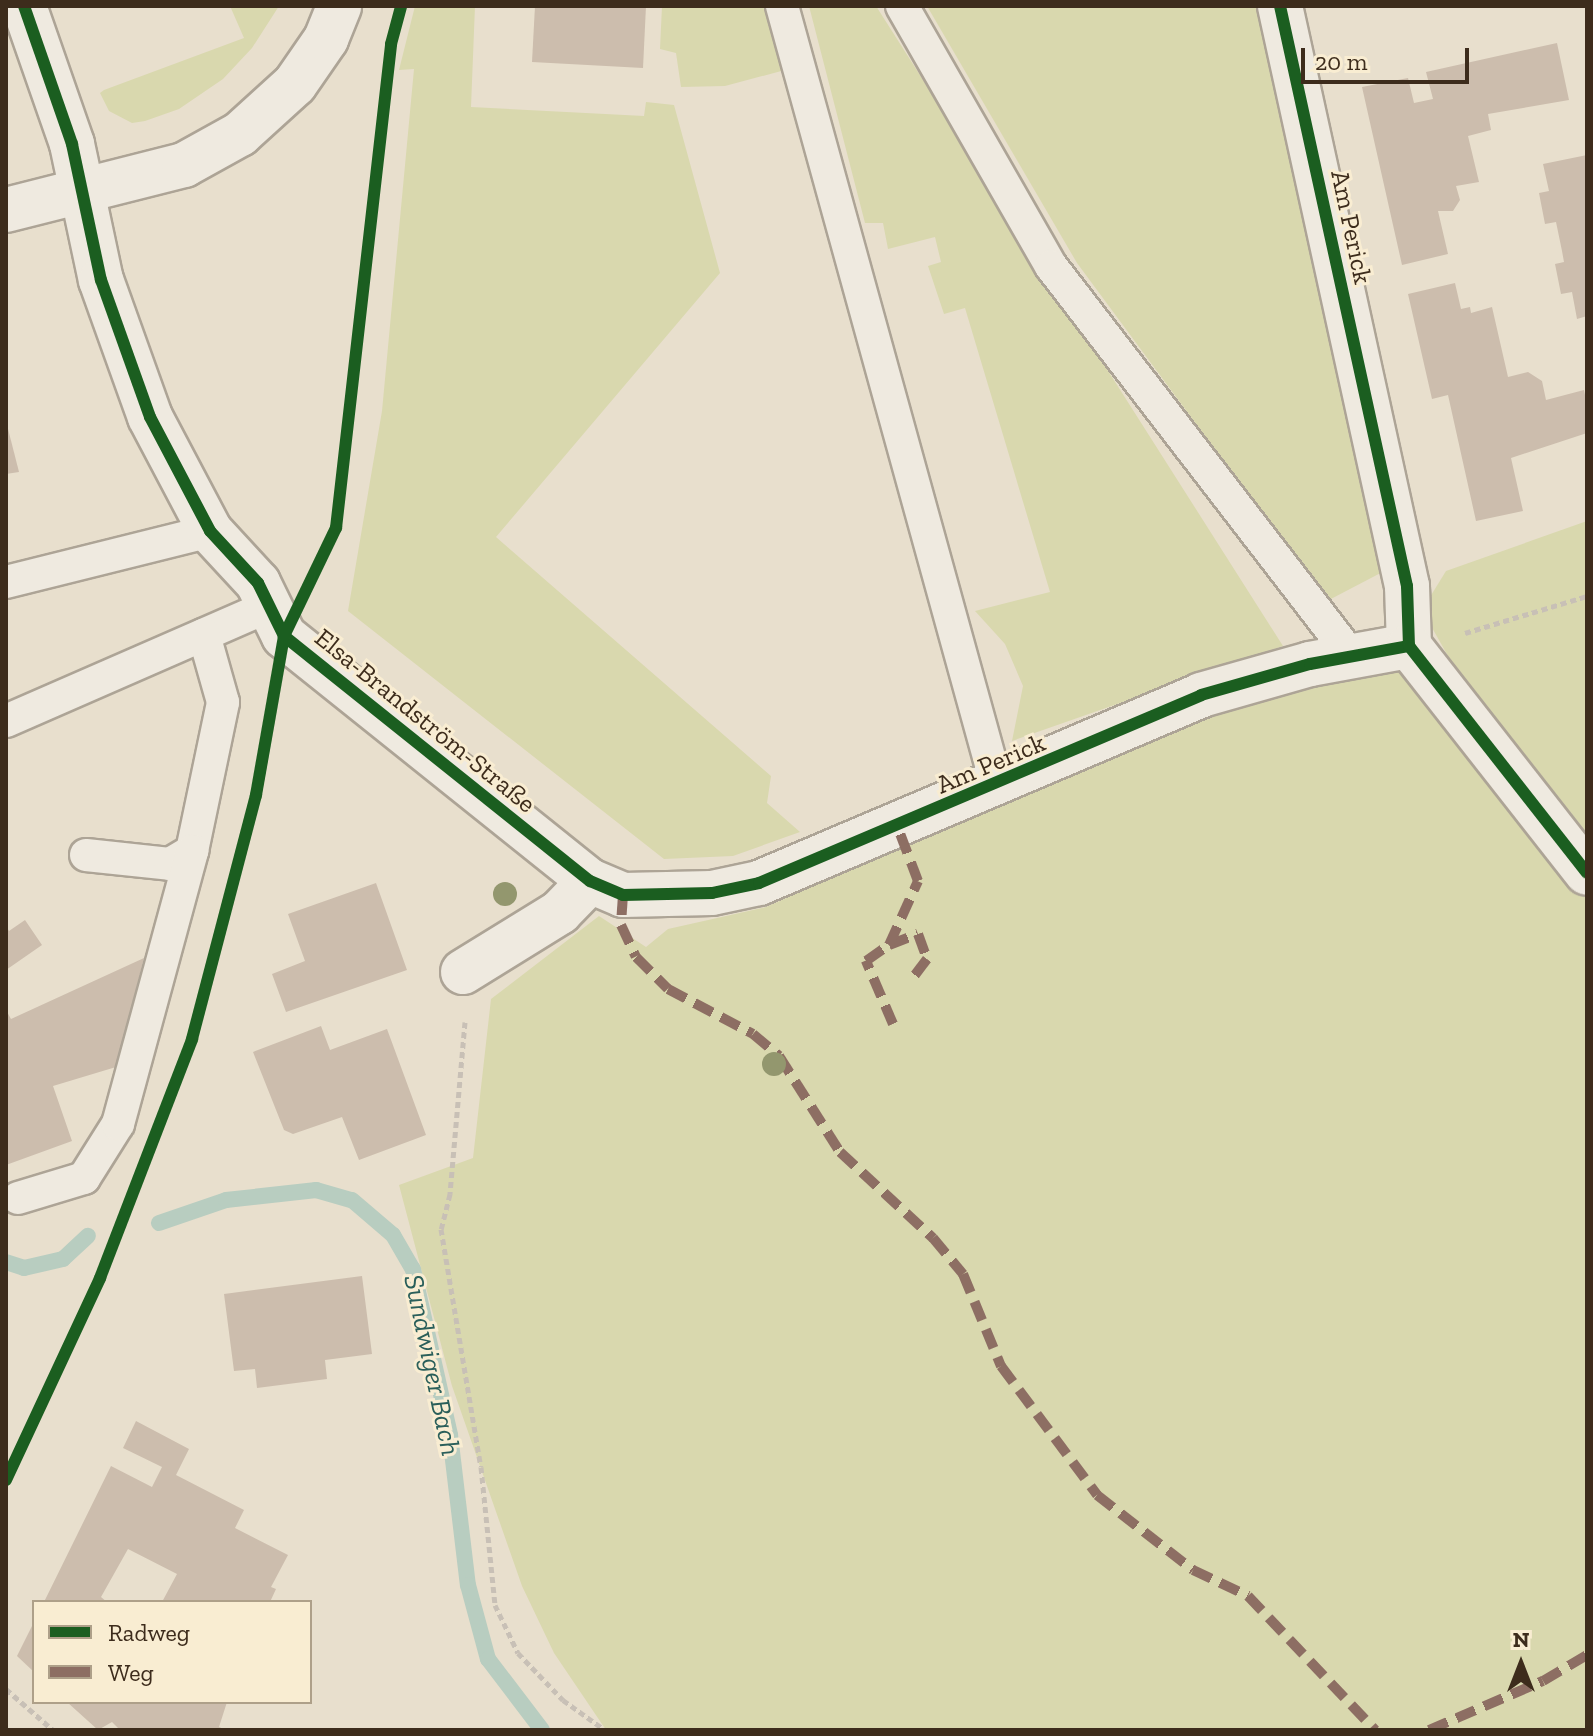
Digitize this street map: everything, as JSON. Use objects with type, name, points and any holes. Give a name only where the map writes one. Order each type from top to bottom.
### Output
[{"type":"street","name":"Elsa-Brandström-Straße","points":[[24,6],[72,144],[101,280],[150,417],[210,531],[258,583],[284,636],[590,881]]},
{"type":"street","points":[[6,210],[81,194],[184,165],[240,134],[295,84],[326,39],[339,6]]},
{"type":"street","name":"Am Perick","points":[[590,881],[623,895],[712,893],[759,883],[997,786],[1201,695],[1351,656],[1409,646],[1407,586],[1280,6]]},
{"type":"street","points":[[1409,646],[1587,873]]},
{"type":"street","points":[[463,972],[560,912],[590,881]]},
{"type":"lane","points":[[782,6],[997,786]]},
{"type":"lane","points":[[902,6],[1051,266],[1351,656]]},
{"type":"lane","points":[[6,582],[210,531]]},
{"type":"lane","points":[[6,721],[269,606]]},
{"type":"lane","points":[[18,1198],[84,1178],[118,1124],[192,851],[223,702],[204,635]]},
{"type":"lane","points":[[86,855],[170,864],[192,851]]},
{"type":"path","points":[[1452,637],[1587,596]]},
{"type":"path","points":[[463,972],[466,1011],[450,1194],[441,1229],[481,1467],[495,1605],[518,1653],[563,1700],[605,1730]]},
{"type":"path","points":[[6,1689],[53,1730]]},
{"type":"green space","points":[[230,6],[279,6],[252,48],[223,79],[179,109],[145,121],[132,123],[109,111],[100,93],[104,90],[244,38]]},
{"type":"green space","points":[[415,6],[475,6],[471,107],[644,116],[646,102],[674,105],[720,273],[496,537],[771,776],[767,803],[800,832],[733,856],[664,859],[348,611],[382,411],[414,69],[399,70]]},
{"type":"green space","points":[[662,6],[768,6],[785,70],[725,86],[681,87],[676,53],[660,49]]},
{"type":"green space","points":[[809,6],[876,6],[1283,646],[1012,741],[1023,686],[1005,644],[975,611],[1050,592],[965,308],[944,314],[928,266],[941,262],[935,237],[888,249],[883,223],[865,223]]},
{"type":"green space","points":[[927,6],[1264,6],[1394,566],[1327,601],[1077,263]]},
{"type":"green space","points":[[1587,521],[1587,844],[1470,695],[1422,610],[1446,571]]},
{"type":"green space","points":[[1402,660],[1587,893],[1587,1730],[606,1730],[554,1653],[522,1586],[452,1386],[399,1185],[473,1158],[491,999],[599,916],[646,947],[668,929],[766,907],[1320,661]]},
{"type":"building","points":[[535,6],[646,6],[643,68],[532,62]]},
{"type":"building","points":[[1557,43],[1569,100],[1488,114],[1491,130],[1468,136],[1479,182],[1456,186],[1460,200],[1453,211],[1438,211],[1448,254],[1402,265],[1362,87],[1408,78],[1414,103],[1433,99],[1426,72]]},
{"type":"building","points":[[1587,155],[1587,316],[1577,319],[1572,292],[1561,294],[1555,264],[1564,262],[1556,222],[1545,224],[1539,193],[1549,191],[1543,164]]},
{"type":"building","points":[[1455,283],[1461,309],[1470,307],[1471,313],[1492,307],[1508,377],[1528,372],[1542,381],[1546,400],[1584,390],[1587,405],[1587,433],[1511,458],[1523,511],[1476,521],[1448,395],[1432,399],[1408,294]]},
{"type":"building","points":[[6,421],[19,472],[6,474]]},
{"type":"building","points":[[376,883],[407,970],[286,1012],[272,974],[305,961],[288,914]]},
{"type":"building","points":[[25,920],[42,945],[6,970],[6,926],[9,931]]},
{"type":"building","points":[[144,958],[116,1067],[53,1086],[72,1141],[6,1165],[6,1010],[11,1019]]},
{"type":"building","points":[[321,1026],[330,1050],[387,1029],[426,1135],[359,1160],[342,1117],[293,1134],[284,1130],[253,1052]]},
{"type":"building","points":[[362,1276],[372,1354],[325,1360],[327,1379],[257,1388],[255,1369],[234,1371],[224,1294]]},
{"type":"building","points":[[136,1421],[189,1449],[176,1475],[244,1510],[235,1528],[288,1555],[271,1587],[276,1589],[271,1600],[163,1600],[177,1574],[128,1549],[101,1597],[105,1600],[45,1600],[111,1466],[152,1487],[162,1467],[123,1448]]},
{"type":"building","points":[[32,1626],[32,1670],[17,1656]]},
{"type":"building","points":[[69,1704],[226,1704],[219,1727],[226,1730],[120,1730],[112,1722],[98,1730]]},
{"type":"waterway","name":"Sundwiger Bach","points":[[159,1223],[226,1200],[316,1190],[352,1200],[393,1235],[413,1269],[450,1435],[468,1585],[488,1659],[542,1730]]},
{"type":"waterway","name":"Sundwiger Bach","points":[[6,1262],[24,1268],[63,1259],[88,1236]]},
{"type":"marked path","points":[[893,1024],[866,961],[889,945],[918,881],[898,828]]},
{"type":"marked path","points":[[623,895],[621,925],[636,957],[668,989],[753,1034],[779,1056],[840,1152],[933,1238],[963,1274],[1001,1366],[1097,1495],[1193,1570],[1248,1596],[1375,1730]]},
{"type":"marked path","points":[[889,945],[918,934],[927,959],[911,980]]},
{"type":"marked path","points":[[1429,1730],[1543,1681],[1587,1655]]},
{"type":"cycle path","points":[[24,6],[72,144],[101,280],[150,417],[210,531],[258,583],[284,636],[590,881],[623,895],[712,893],[759,883],[1201,695],[1310,664],[1409,646]]},
{"type":"cycle path","points":[[6,1480],[100,1278],[192,1039],[256,795],[284,636],[336,528],[391,44],[401,6]]},
{"type":"cycle path","points":[[1280,6],[1407,586],[1409,646],[1587,873]]}]
